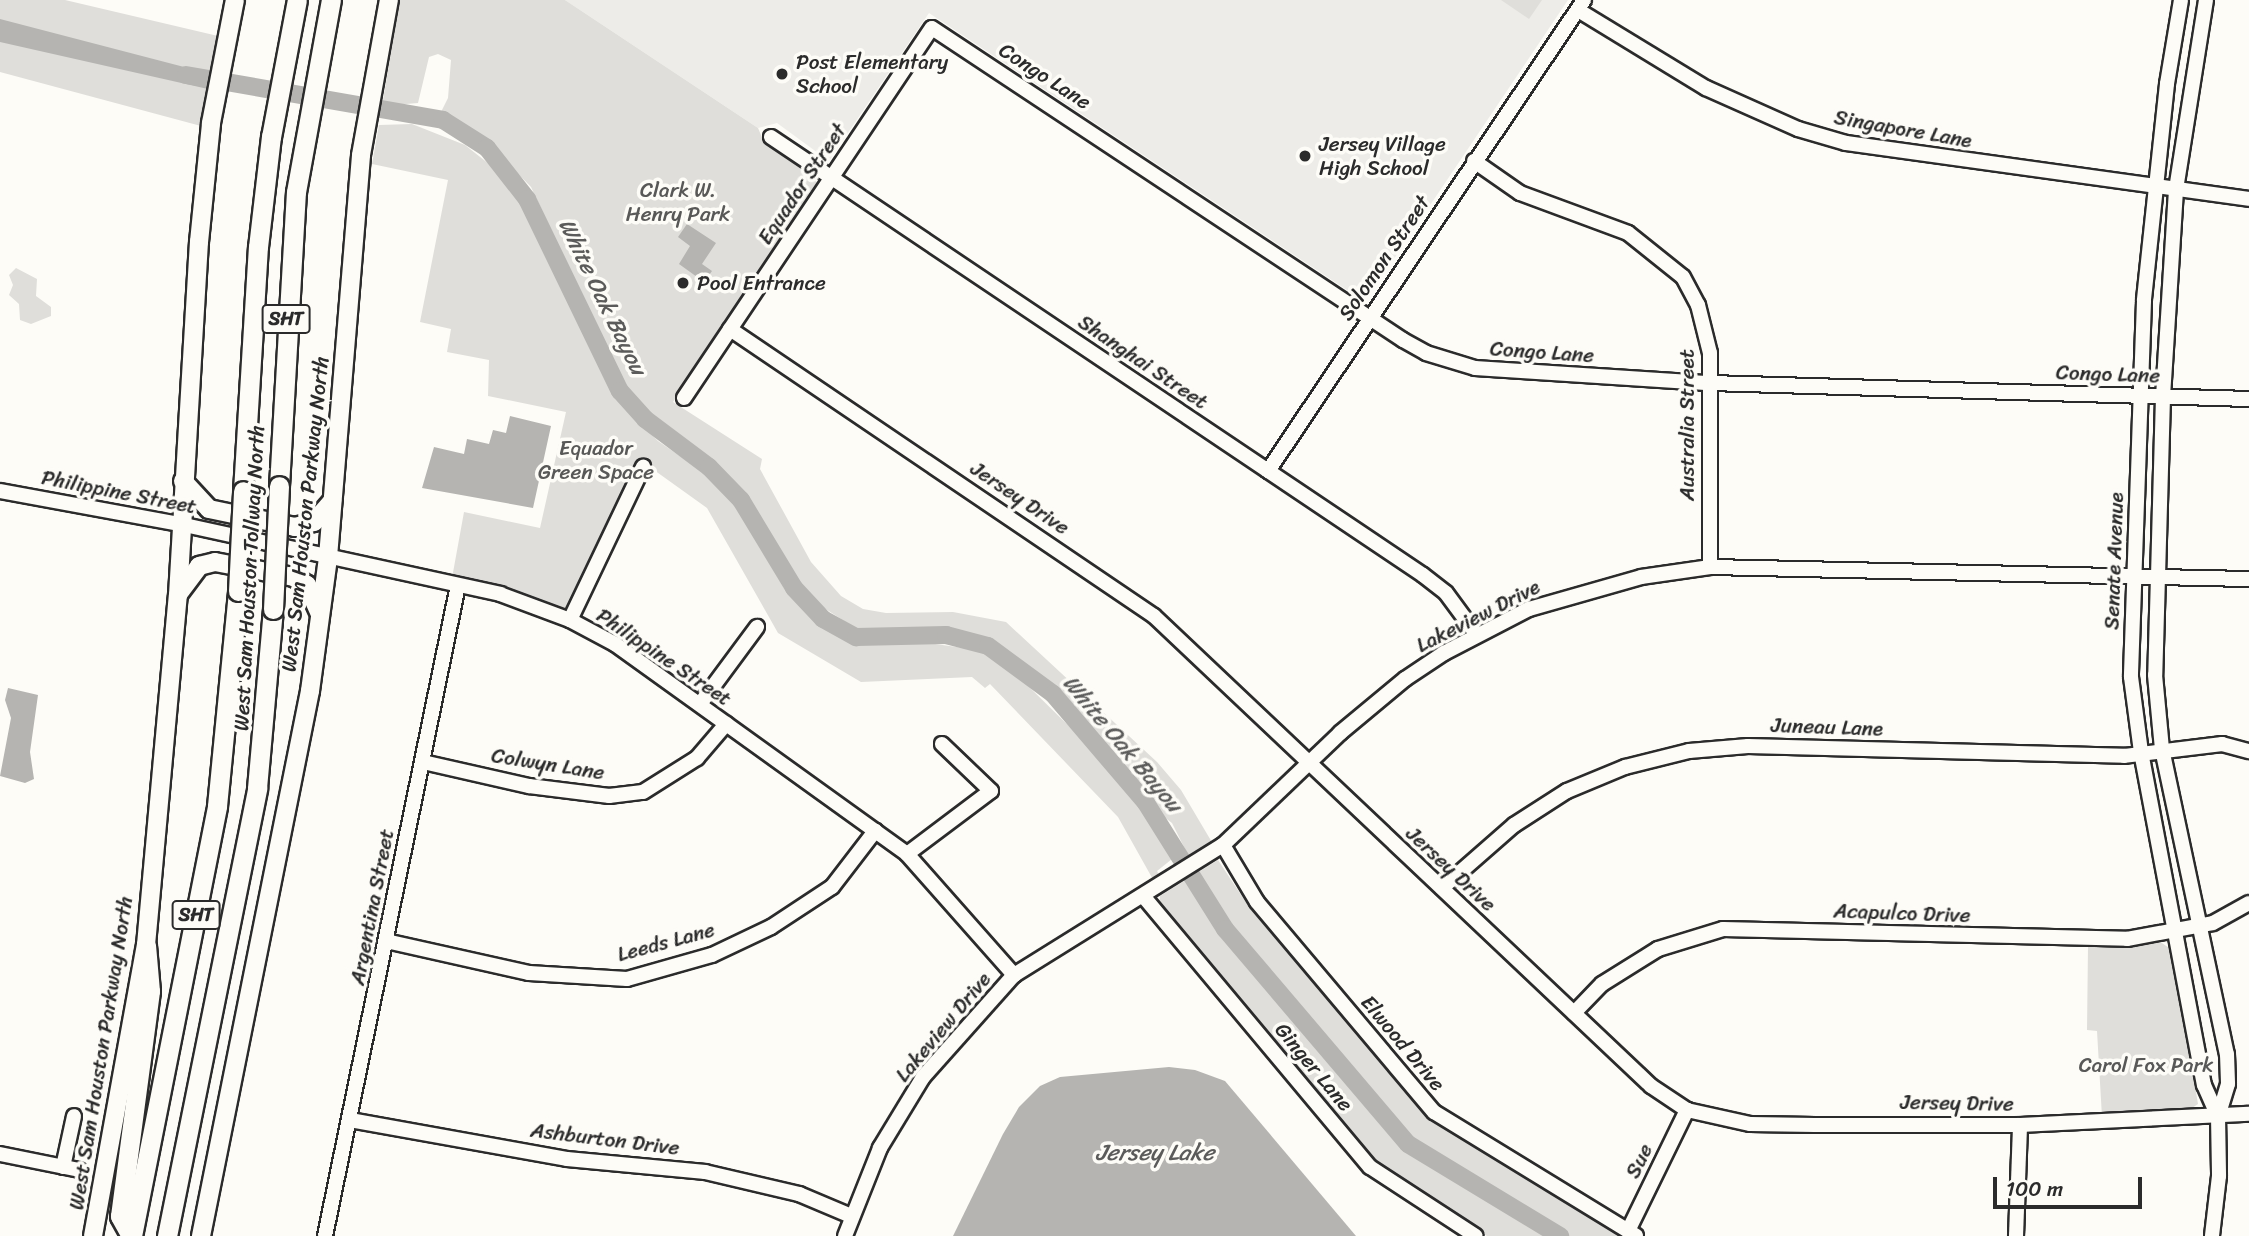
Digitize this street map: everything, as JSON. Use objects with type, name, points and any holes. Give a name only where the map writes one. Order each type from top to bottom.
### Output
[{"type":"highway","name":"West Sam Houston Tollway North","points":[[132,1236],[217,806],[238,592],[258,247],[271,137],[297,0]]},
{"type":"highway","name":"West Sam Houston Tollway North","points":[[169,1236],[257,788],[273,609],[282,370],[303,153],[331,0]]},
{"type":"highway","points":[[132,1236],[120,1216],[150,991],[146,945]]},
{"type":"main road","name":"West Sam Houston Parkway North","points":[[93,1236],[146,945],[178,595],[183,481],[211,123],[235,0]]},
{"type":"main road","name":"West Sam Houston Parkway North","points":[[201,1236],[308,702],[328,557],[361,155],[389,0]]},
{"type":"main road","points":[[183,481],[209,509],[295,527],[314,522],[332,501]]},
{"type":"main road","points":[[178,595],[200,566],[215,562],[294,577],[307,585],[320,614]]},
{"type":"street","name":"Senate Avenue","points":[[2181,0],[2156,188],[2140,396],[2131,677],[2141,752],[2204,1085],[2218,1116]]},
{"type":"street","name":"Senate Avenue","points":[[2206,0],[2176,190],[2163,397],[2155,675],[2162,749],[2227,1054],[2228,1084],[2218,1116],[2212,1236]]},
{"type":"street","name":"Singapore Lane","points":[[1581,5],[1706,88],[1822,136],[1888,152],[2249,199]]},
{"type":"street","name":"Solomon Street","points":[[1268,471],[1581,5]]},
{"type":"street","name":"Equador Street","points":[[684,398],[932,28]]},
{"type":"street","name":"Congo Lane","points":[[932,28],[1048,100],[1290,267],[1426,353],[1475,368],[1710,383],[2249,398]]},
{"type":"street","name":"Shanghai Street","points":[[771,137],[1446,593],[1477,635]]},
{"type":"street","name":"Australia Street","points":[[1474,161],[1520,193],[1628,233],[1666,260],[1699,305],[1710,353],[1710,567]]},
{"type":"street","name":"Jersey Drive","points":[[730,329],[1154,616],[1651,1086],[1687,1110],[1750,1124],[2020,1125],[2249,1114]]},
{"type":"street","points":[[570,621],[643,467]]},
{"type":"street","name":"Philippine Street","points":[[0,491],[180,524],[500,594],[570,621],[615,644],[907,854],[1014,975]]},
{"type":"street","name":"Lakeview Drive","points":[[845,1236],[880,1148],[923,1077],[1014,975],[1144,897],[1223,845],[1405,678],[1477,635],[1574,594],[1710,567],[2249,579]]},
{"type":"street","name":"Argentina Street","points":[[326,1236],[458,585]]},
{"type":"street","points":[[700,704],[757,627]]},
{"type":"street","name":"Colwyn Lane","points":[[423,762],[529,786],[609,796],[643,792],[697,758],[726,724]]},
{"type":"street","points":[[907,854],[991,791],[942,744]]},
{"type":"street","name":"Juneau Lane","points":[[1442,888],[1514,825],[1567,791],[1625,768],[1689,751],[1748,746],[2124,756],[2162,749],[2222,744],[2249,751]]},
{"type":"street","name":"Leeds Lane","points":[[386,941],[529,973],[627,979],[712,955],[771,927],[832,887],[875,831]]},
{"type":"street","name":"Elwood Drive","points":[[1223,845],[1257,902],[1434,1112],[1632,1233]]},
{"type":"street","name":"Ginger Lane","points":[[1144,897],[1370,1167],[1476,1236]]},
{"type":"street","name":"Acapulco Drive","points":[[1574,1013],[1602,984],[1636,961],[1675,942],[1723,929],[2076,940],[2174,932],[2226,919],[2249,904]]},
{"type":"street","name":"Sue","points":[[1632,1233],[1687,1110]]},
{"type":"street","points":[[63,1167],[74,1116]]},
{"type":"street","name":"Ashburton Drive","points":[[350,1119],[567,1159],[705,1172],[799,1194],[851,1216]]},
{"type":"street","points":[[2016,1236],[2020,1125]]},
{"type":"street","points":[[0,1154],[79,1170]]},
{"type":"shaded area","name":"Jersey Village High School","points":[[565,0],[1568,0],[1365,302],[929,13],[829,161],[777,123],[758,128]]},
{"type":"green space","points":[[0,0],[65,0],[218,36],[201,126],[0,72]]},
{"type":"green space","name":"Clark W. Henry Park","points":[[400,0],[565,0],[758,128],[764,142],[814,175],[818,186],[673,402],[762,459],[760,469],[811,562],[841,596],[863,609],[886,613],[953,612],[1006,622],[1157,762],[1181,790],[1213,844],[1189,857],[1172,823],[1155,810],[1071,705],[988,639],[932,629],[884,635],[860,631],[813,601],[734,483],[716,464],[644,410],[625,386],[531,187],[487,142],[439,116],[448,98],[451,60],[438,54],[429,57],[418,103],[382,106]]},
{"type":"green space","points":[[1501,0],[1542,0],[1529,19]]},
{"type":"green space","name":"Equador Green Space","points":[[412,124],[465,145],[494,168],[522,201],[621,404],[658,441],[716,481],[736,506],[784,588],[849,639],[869,645],[921,642],[978,650],[1017,675],[1083,740],[1142,809],[1172,859],[1157,871],[1161,879],[1155,883],[1118,817],[990,684],[985,688],[972,677],[861,682],[778,633],[707,508],[640,460],[569,607],[561,610],[452,578],[464,512],[540,528],[566,412],[488,396],[489,360],[447,352],[451,329],[420,322],[448,180],[372,164],[379,125]]},
{"type":"green space","points":[[16,268],[37,279],[36,296],[51,307],[51,316],[31,324],[20,320],[19,304],[9,295],[13,285],[9,275]]},
{"type":"green space","points":[[1218,860],[1251,910],[1427,1116],[1622,1236],[1487,1236],[1381,1171],[1159,907],[1160,896]]},
{"type":"green space","name":"Carol Fox Park","points":[[2159,941],[2172,950],[2198,1104],[2186,1112],[2102,1117],[2097,1031],[2087,1030],[2088,946]]},
{"type":"water","points":[[0,19],[211,74],[208,89],[0,42]]},
{"type":"water","points":[[687,224],[716,243],[702,264],[712,271],[704,282],[679,264],[690,246],[678,237]]},
{"type":"water","points":[[510,416],[551,426],[533,508],[422,488],[434,447],[464,454],[467,439],[489,444],[493,430],[506,433]]},
{"type":"water","points":[[8,688],[38,695],[30,752],[34,779],[25,783],[0,776],[11,718],[5,700]]},
{"type":"water","name":"Jersey Lake","points":[[1169,1067],[1195,1070],[1225,1081],[1356,1236],[953,1236],[1003,1134],[1019,1107],[1040,1086],[1060,1077]]},
{"type":"waterway","name":"White Oak Bayou","points":[[186,75],[443,120],[487,148],[527,199],[620,391],[645,419],[709,467],[741,500],[794,588],[823,619],[856,637],[946,635],[988,646],[1053,694],[1146,803],[1225,929],[1408,1144],[1560,1236]]},
{"type":"place","name":"Post Elementary School","points":[[782,74]]},
{"type":"place","name":"Jersey Village High School","points":[[1305,156]]},
{"type":"place","name":"Pool Entrance","points":[[683,283]]}]
